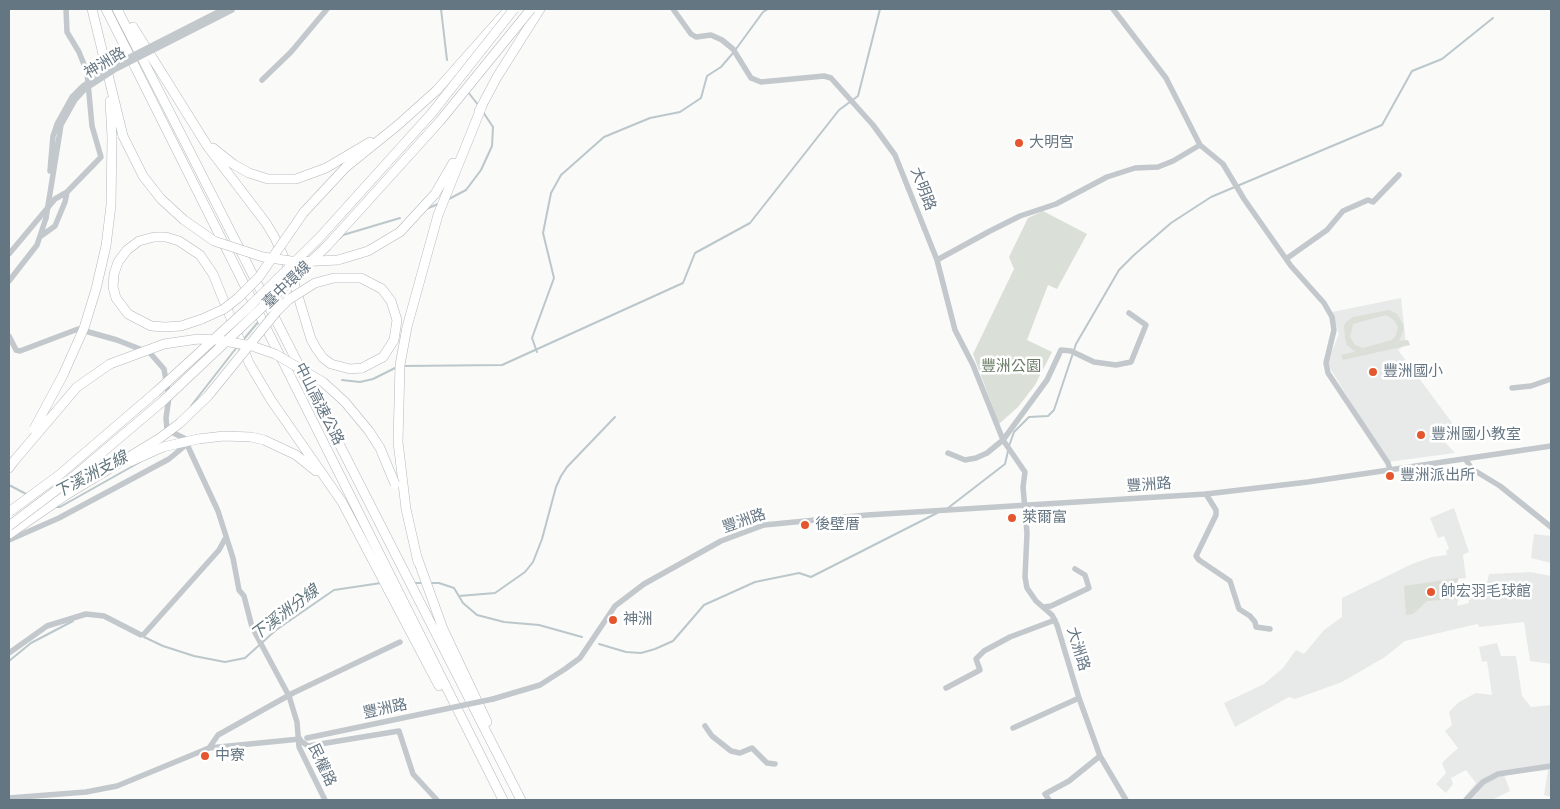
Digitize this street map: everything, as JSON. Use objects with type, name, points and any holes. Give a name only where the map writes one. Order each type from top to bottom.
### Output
[{"type":"highway","points":[[92,9],[123,136],[134,162],[152,189],[171,209],[198,231],[214,241],[255,255],[298,262],[328,261],[368,251],[389,240],[411,223],[436,194],[497,77],[540,9]]},
{"type":"highway","name":"中山高速公路","points":[[106,9],[386,574],[501,800]]},
{"type":"highway","points":[[9,534],[66,495],[160,438],[180,423],[215,388],[277,311],[288,300],[315,283],[334,278],[361,278],[382,290],[391,301],[397,320],[394,340],[383,357],[362,368],[350,369],[331,364],[324,358],[311,339],[288,264],[275,238],[266,223],[208,147],[119,9]]},
{"type":"highway","name":"中山高速公路","points":[[119,9],[521,800]]},
{"type":"highway","points":[[386,574],[329,480],[271,400],[249,363],[213,274],[200,255],[179,241],[154,237],[139,241],[127,250],[118,262],[114,274],[116,298],[128,314],[151,326],[165,327],[195,321],[224,309],[238,298],[259,277],[304,212],[326,186],[437,90],[510,9]]},
{"type":"highway","name":"臺中環線","points":[[9,512],[58,476],[110,432],[247,309],[313,243],[431,114],[514,9]]},
{"type":"highway","name":"臺中環線","points":[[9,526],[66,483],[163,401],[327,246],[440,121],[531,9]]},
{"type":"highway","points":[[12,465],[59,382],[89,312],[106,246],[110,205],[112,137],[104,53]]},
{"type":"highway","points":[[197,128],[216,150],[233,164],[249,173],[268,179],[296,179],[326,168],[374,140],[437,90]]},
{"type":"highway","points":[[482,106],[438,216],[407,328],[400,365],[397,409],[398,481],[418,562],[428,592],[443,629],[492,733],[510,780]]},
{"type":"highway","points":[[12,465],[77,387],[110,364],[164,344],[198,339],[218,340],[252,346],[275,354],[323,382],[345,402],[369,431],[398,481]]},
{"type":"highway","points":[[91,480],[164,447],[198,439],[224,436],[251,437],[280,446],[310,464],[342,502]]},
{"type":"street","points":[[9,254],[55,199],[67,192],[101,157],[92,126],[87,72],[68,32],[66,9]]},
{"type":"street","name":"神洲路","points":[[46,218],[53,136],[63,110],[72,97],[95,76],[114,65],[224,9]]},
{"type":"street","name":"神洲路","points":[[9,281],[32,252],[41,236],[46,218],[61,125],[80,95],[98,80],[116,69],[232,9]]},
{"type":"street","points":[[262,80],[291,52],[327,9]]},
{"type":"street","name":"大明路","points":[[672,9],[690,34],[696,37],[711,35],[722,40],[733,49],[751,78],[767,82],[824,76],[836,82],[895,155],[937,260],[955,330],[973,365],[1002,440],[1025,472],[1024,506]]},
{"type":"street","points":[[1113,9],[1166,78],[1200,145],[1223,164],[1244,199],[1286,259],[1324,303],[1332,317],[1334,330],[1326,363],[1328,373],[1388,463],[1390,470]]},
{"type":"street","points":[[937,260],[1020,216],[1056,204],[1107,177],[1128,170],[1158,167],[1173,161],[1200,145]]},
{"type":"street","points":[[1286,259],[1326,230],[1343,211],[1368,200],[1373,202],[1399,175]]},
{"type":"street","points":[[41,236],[50,231],[56,224],[66,202],[67,192]]},
{"type":"street","points":[[948,453],[965,460],[976,458],[987,453],[1002,440],[1048,380],[1061,350],[1074,352],[1094,362],[1116,365],[1131,362],[1146,325],[1128,313]]},
{"type":"street","points":[[9,336],[16,350],[20,351],[78,329],[150,352],[164,369],[169,396],[166,418],[167,430],[184,438],[186,444],[169,460],[60,518],[9,540]]},
{"type":"street","points":[[1512,388],[1531,386],[1551,379]]},
{"type":"street","name":"民權路","points":[[186,444],[218,511],[225,539],[233,558],[239,590],[244,596],[255,635],[289,696],[297,722],[298,747],[325,800]]},
{"type":"street","name":"豐洲路","points":[[9,798],[86,792],[117,786],[209,748],[307,738],[493,699],[540,685],[580,658],[615,606],[625,596],[714,545],[742,531],[764,525],[1206,494],[1466,460],[1551,446]]},
{"type":"street","points":[[1466,460],[1472,469],[1500,486],[1551,527]]},
{"type":"street","points":[[1206,494],[1216,510],[1216,515],[1196,556],[1199,560],[1230,580],[1239,609],[1250,616],[1255,622],[1256,627],[1270,629]]},
{"type":"street","name":"大洲路","points":[[1024,506],[1027,533],[1026,582],[1033,597],[1055,620],[1079,698],[1100,756],[1126,800]]},
{"type":"street","points":[[9,653],[47,626],[86,614],[104,616],[141,635],[144,634],[219,550],[225,539]]},
{"type":"street","points":[[1044,607],[1088,590],[1089,586],[1084,574],[1075,569]]},
{"type":"street","points":[[946,688],[980,670],[976,659],[984,651],[1010,637],[1055,620]]},
{"type":"street","points":[[209,748],[218,735],[289,696],[400,642]]},
{"type":"street","points":[[1013,728],[1079,698]]},
{"type":"street","points":[[705,726],[712,736],[731,751],[740,753],[752,748],[767,763],[775,764]]},
{"type":"street","points":[[298,739],[308,746],[399,731],[411,770],[437,800]]},
{"type":"street","points":[[1048,800],[1046,794],[1069,781],[1100,756]]},
{"type":"street","points":[[1466,800],[1483,782],[1498,774],[1551,766]]},
{"type":"shaded area","name":"豐洲國小","points":[[1401,298],[1406,344],[1398,350],[1459,432],[1443,440],[1455,453],[1387,462],[1327,363],[1339,334],[1332,312]]},
{"type":"shaded area","points":[[1454,508],[1469,552],[1463,555],[1466,578],[1456,579],[1459,597],[1457,606],[1469,603],[1468,594],[1482,594],[1485,592],[1489,574],[1531,572],[1551,576],[1551,664],[1530,661],[1524,622],[1479,627],[1478,624],[1405,641],[1385,657],[1342,682],[1295,699],[1289,697],[1235,727],[1224,703],[1264,684],[1283,668],[1296,650],[1304,654],[1324,630],[1342,617],[1342,598],[1412,564],[1432,557],[1447,555],[1446,551],[1449,549],[1444,536],[1438,538],[1430,518]]},
{"type":"shaded area","points":[[1534,534],[1551,536],[1551,563],[1531,558]]},
{"type":"shaded area","points":[[1497,643],[1501,656],[1516,656],[1522,696],[1531,707],[1551,705],[1551,797],[1544,795],[1548,770],[1504,775],[1510,791],[1492,800],[1462,800],[1476,783],[1466,770],[1451,778],[1453,784],[1446,793],[1436,784],[1446,773],[1442,763],[1458,748],[1445,731],[1452,725],[1449,712],[1459,702],[1476,693],[1492,695],[1487,661],[1482,662],[1479,647]]},
{"type":"green space","name":"豐洲公園","points":[[1043,211],[1087,234],[1057,289],[1048,285],[1027,340],[1052,352],[1035,385],[1018,407],[999,424],[973,354],[1014,269],[1009,257],[1028,218]]},
{"type":"green space","points":[[1389,310],[1397,314],[1403,324],[1404,329],[1399,341],[1408,340],[1410,345],[1343,360],[1341,355],[1355,352],[1347,345],[1344,326],[1353,317]],"holes":[[[1386,315],[1394,320],[1398,327],[1396,335],[1392,340],[1363,348],[1355,345],[1350,337],[1353,324]]]},
{"type":"green space","name":"帥宏羽毛球館","points":[[1458,578],[1456,599],[1427,601],[1413,614],[1406,615],[1404,586]]},
{"type":"waterway","name":"下溪洲支線","points":[[441,9],[447,60]]},
{"type":"waterway","points":[[736,49],[763,12],[768,9]]},
{"type":"waterway","points":[[404,366],[502,365],[683,283],[695,253],[750,223],[839,110],[858,96],[880,9]]},
{"type":"waterway","points":[[1009,446],[1014,432],[1029,417],[1048,416],[1054,410],[1076,344],[1119,270],[1134,255],[1171,223],[1211,197],[1382,125],[1412,71],[1442,59],[1493,18]]},
{"type":"waterway","points":[[537,352],[532,338],[554,278],[543,233],[551,193],[561,175],[604,137],[650,118],[680,112],[701,98],[707,76],[721,67],[733,53]]},
{"type":"waterway","name":"下溪洲支線","points":[[468,92],[479,106]]},
{"type":"waterway","name":"下溪洲支線","points":[[449,199],[466,190],[481,170],[492,146],[493,127],[483,112]]},
{"type":"waterway","name":"下溪洲支線","points":[[426,209],[438,204]]},
{"type":"waterway","name":"下溪洲支線","points":[[339,239],[343,235],[400,218]]},
{"type":"waterway","name":"下溪洲支線","points":[[274,303],[284,292]]},
{"type":"waterway","name":"下溪洲支線","points":[[244,339],[259,321]]},
{"type":"waterway","name":"下溪洲支線","points":[[191,406],[237,347]]},
{"type":"waterway","points":[[342,380],[360,382],[373,379],[397,367]]},
{"type":"waterway","points":[[459,596],[495,593],[525,572],[533,562],[542,539],[556,487],[561,476],[567,467],[615,417]]},
{"type":"waterway","points":[[948,508],[1005,464],[1008,451]]},
{"type":"waterway","name":"下溪洲支線","points":[[54,507],[60,507],[140,462]]},
{"type":"waterway","name":"下溪洲支線","points":[[9,485],[28,495]]},
{"type":"waterway","name":"下溪洲分線","points":[[599,644],[626,652],[641,653],[655,649],[673,641],[704,605],[755,582],[799,573],[811,577],[937,513]]},
{"type":"waterway","name":"下溪洲分線","points":[[144,637],[163,646],[194,656],[225,662],[245,658],[276,630],[334,590],[381,583]]},
{"type":"waterway","name":"下溪洲分線","points":[[413,583],[423,583]]},
{"type":"waterway","name":"下溪洲分線","points":[[431,583],[439,583],[454,588],[463,603],[477,615],[504,622],[539,625],[582,637]]},
{"type":"waterway","name":"下溪洲分線","points":[[9,661],[31,643],[73,621]]},
{"type":"place","name":"大明宮","points":[[1019,143]]},
{"type":"place","name":"豐洲國小","points":[[1373,372]]},
{"type":"place","name":"豐洲國小教室","points":[[1421,435]]},
{"type":"place","name":"豐洲派出所","points":[[1390,476]]},
{"type":"place","name":"萊爾富","points":[[1012,518]]},
{"type":"place","name":"後壁厝","points":[[805,525]]},
{"type":"place","name":"帥宏羽毛球館","points":[[1431,592]]},
{"type":"place","name":"神洲","points":[[613,620]]},
{"type":"place","name":"中寮","points":[[205,756]]}]
